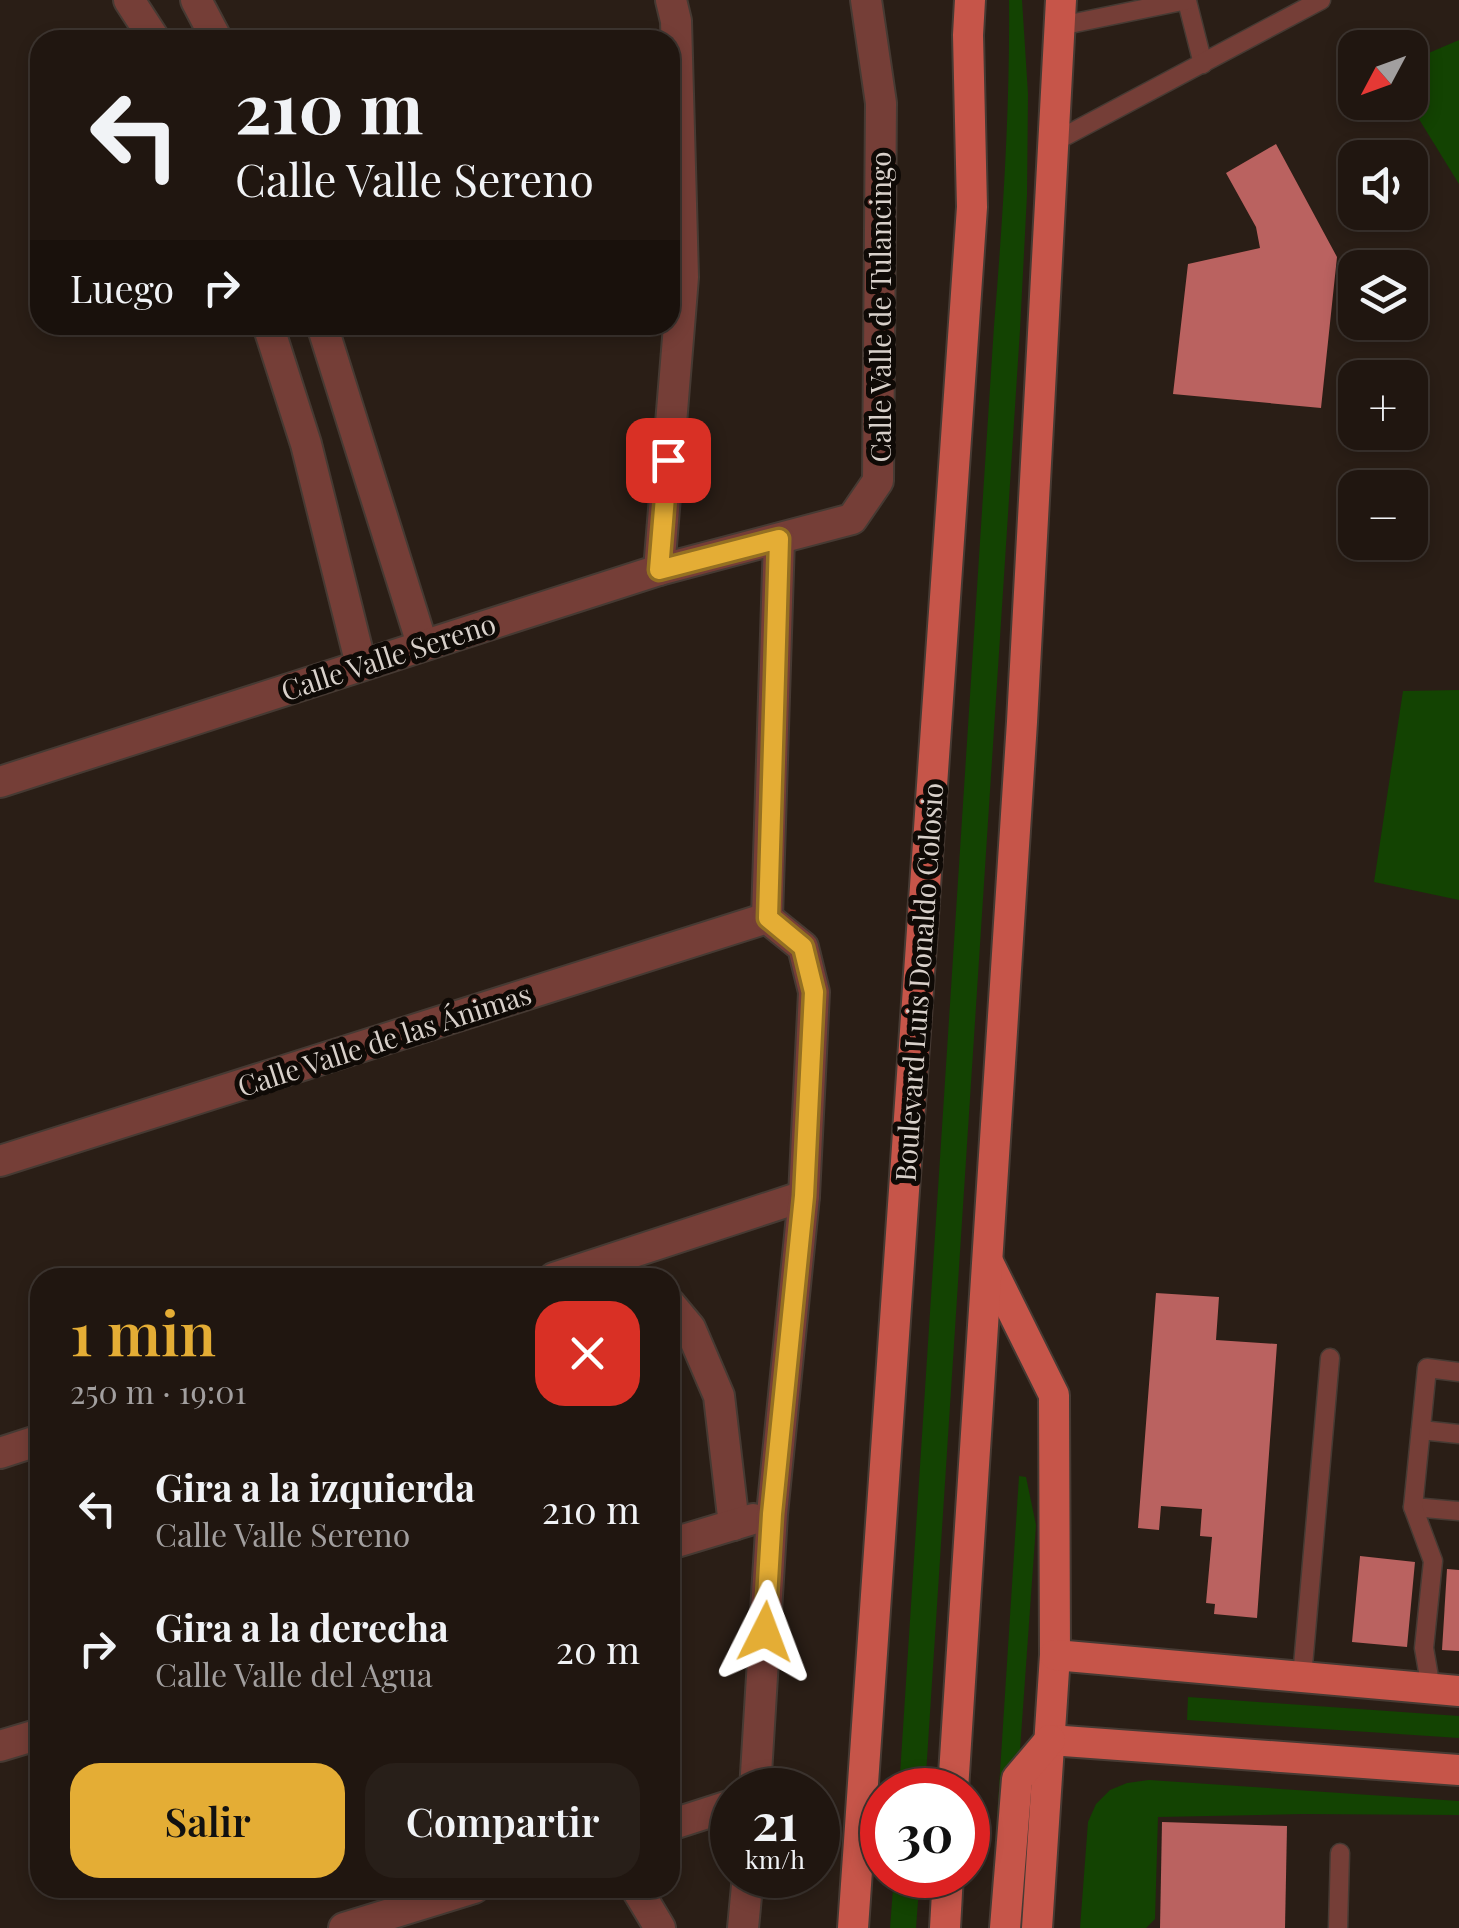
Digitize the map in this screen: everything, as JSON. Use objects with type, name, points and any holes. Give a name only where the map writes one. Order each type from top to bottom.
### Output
[{"type":"main road","name":"Boulevard Luis Donaldo Colosio","points":[[959,0],[968,36]]},
{"type":"main road","name":"Boulevard Luis Donaldo Colosio","points":[[852,1928],[972,207],[970,0]]},
{"type":"main road","points":[[954,1768],[1022,722],[1063,7]]},
{"type":"main road","points":[[986,1258],[1054,1395],[1055,1655],[1037,1928]]},
{"type":"main road","points":[[1055,1655],[1445,1690]]},
{"type":"main road","points":[[1050,1740],[1459,1770]]},
{"type":"main road","points":[[1005,1928],[1017,1779],[1050,1740]]},
{"type":"main road","points":[[945,1928],[947,1898]]},
{"type":"street","points":[[129,0],[148,30]]},
{"type":"street","points":[[196,0],[212,30]]},
{"type":"street","points":[[671,0],[676,30]]},
{"type":"street","name":"Calle Valle de Tulancingo","points":[[779,539],[852,519],[878,480],[881,103],[866,0]]},
{"type":"street","points":[[680,238],[680,314]]},
{"type":"street","points":[[271,335],[306,444],[361,665]]},
{"type":"street","points":[[325,335],[422,644]]},
{"type":"street","points":[[659,570],[678,335]]},
{"type":"street","points":[[756,1768],[772,1514],[804,1196],[814,992],[803,947],[768,918],[779,539]]},
{"type":"street","name":"Calle Valle Sereno","points":[[0,782],[659,570],[779,539]]},
{"type":"street","name":"Calle Valle de las Ánimas","points":[[0,1160],[768,918]]},
{"type":"street","points":[[585,1268],[804,1196]]},
{"type":"street","points":[[628,1254],[640,1268]]},
{"type":"street","points":[[680,1316],[690,1328],[719,1396],[734,1525]]},
{"type":"street","points":[[0,1453],[30,1443]]},
{"type":"street","points":[[680,1541],[772,1514]]},
{"type":"street","points":[[0,1746],[30,1737]]},
{"type":"street","points":[[680,1822],[710,1812]]},
{"type":"street","points":[[344,1928],[442,1898]]},
{"type":"street","points":[[642,1898],[660,1928]]},
{"type":"street","points":[[744,1928],[746,1898]]},
{"type":"lane","points":[[1063,7],[1187,0],[1202,64]]},
{"type":"lane","points":[[1054,142],[1321,0]]},
{"type":"lane","points":[[1302,1677],[1330,1358]]},
{"type":"lane","points":[[1445,1690],[1424,1648],[1433,1561],[1413,1508],[1427,1368],[1459,1372]]},
{"type":"lane","points":[[1421,1430],[1459,1434]]},
{"type":"lane","points":[[1413,1508],[1459,1510]]},
{"type":"lane","points":[[1338,1928],[1340,1854]]},
{"type":"green space","points":[[1009,0],[1022,0],[1028,94],[1020,330],[926,1768],[900,1768],[1003,204]]},
{"type":"green space","points":[[1459,40],[1459,184],[1419,120],[1428,120],[1428,53]]},
{"type":"green space","points":[[1459,690],[1459,900],[1374,882],[1403,691]]},
{"type":"green space","points":[[1019,1476],[1026,1477],[1036,1525],[1019,1764],[997,1928],[990,1928]]},
{"type":"green space","points":[[1188,1697],[1459,1716],[1459,1738],[1187,1720]]},
{"type":"green space","points":[[1149,1780],[1459,1801],[1459,1815],[1158,1817],[1155,1919],[1146,1928],[1080,1928],[1088,1822],[1096,1804],[1110,1790]]},
{"type":"green space","points":[[892,1898],[918,1898],[916,1928],[890,1928]]},
{"type":"building","points":[[1276,144],[1337,257],[1321,408],[1173,394],[1188,264],[1260,248],[1256,227],[1226,173]]},
{"type":"building","points":[[1156,1293],[1219,1297],[1216,1340],[1277,1344],[1257,1618],[1214,1614],[1215,1604],[1206,1603],[1212,1537],[1200,1536],[1202,1509],[1161,1506],[1159,1530],[1138,1528]]},
{"type":"building","points":[[1360,1556],[1415,1562],[1407,1647],[1352,1642]]},
{"type":"building","points":[[1447,1569],[1459,1570],[1459,1651],[1442,1650]]},
{"type":"building","points":[[1162,1822],[1287,1826],[1285,1928],[1160,1928]]},
{"type":"route","points":[[668,460],[659,570],[779,539],[768,918],[803,947],[814,992],[804,1196],[772,1514],[765,1632]]}]
